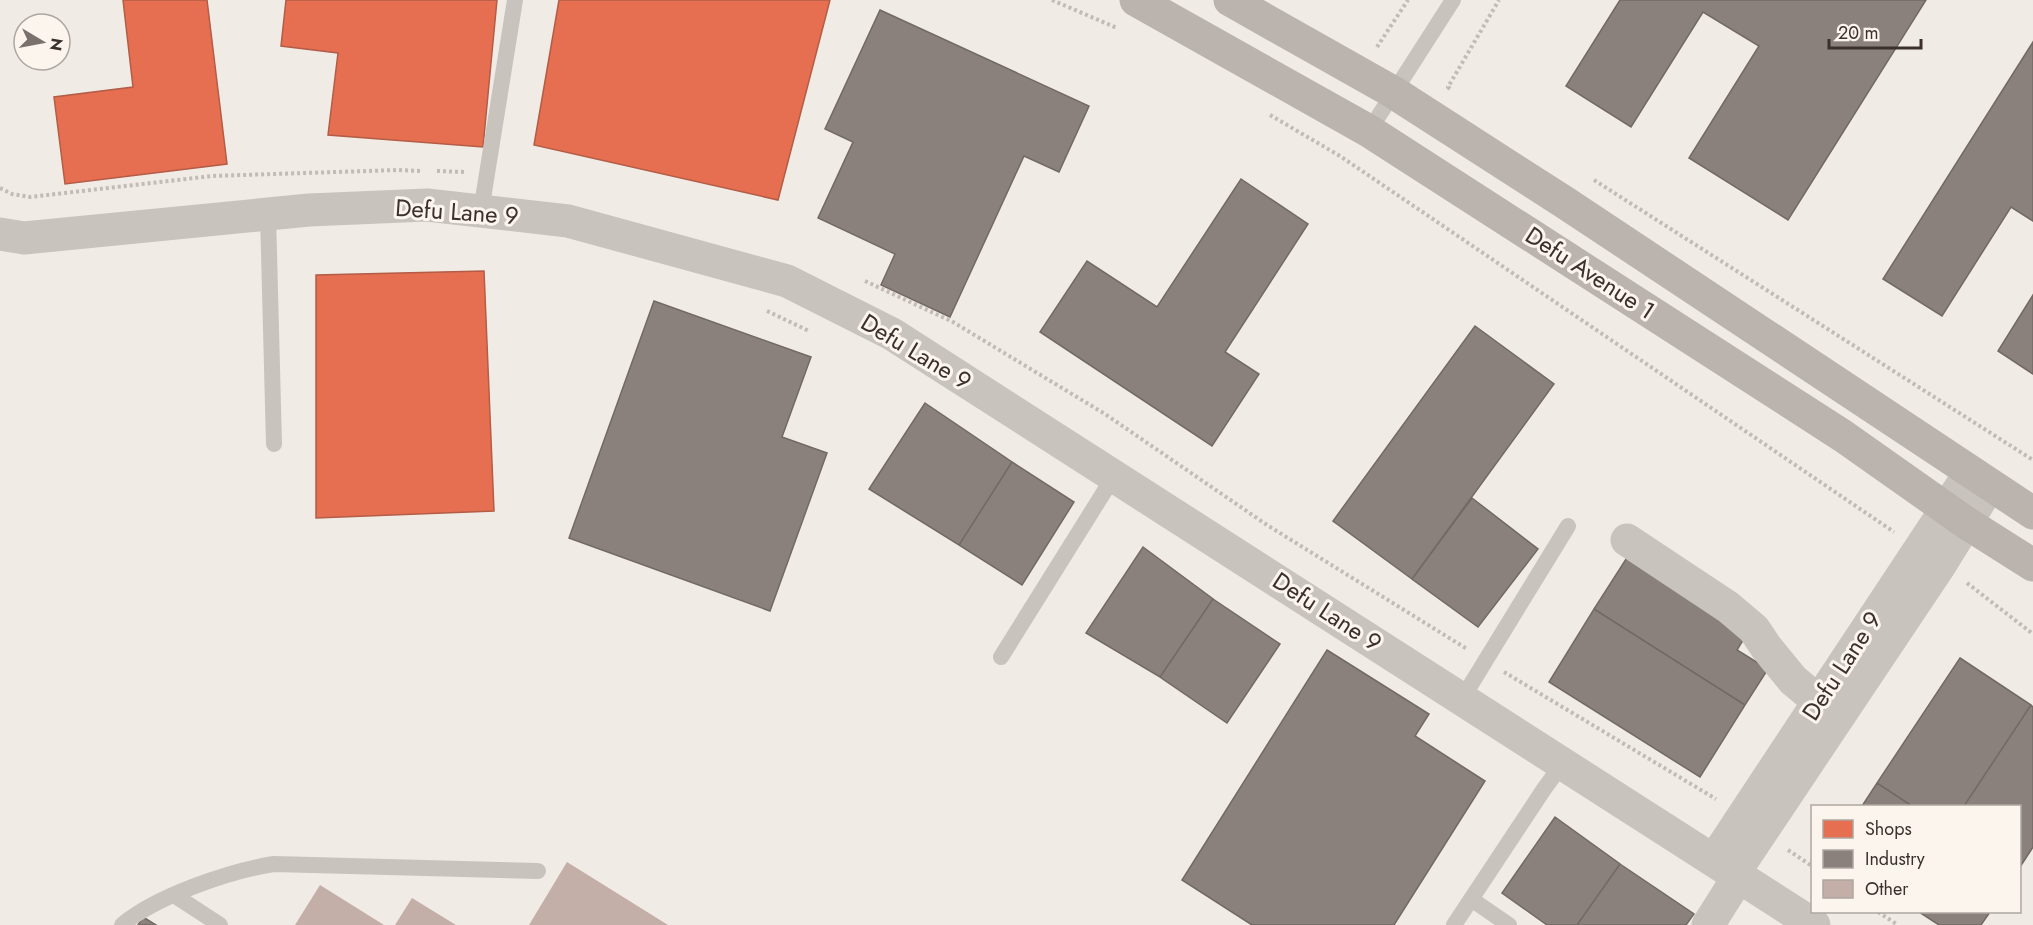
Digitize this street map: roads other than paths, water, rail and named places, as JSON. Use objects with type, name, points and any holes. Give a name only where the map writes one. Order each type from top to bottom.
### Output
[{"type":"main road","name":"Defu Avenue 1","points":[[1136,0],[1369,131],[1843,436],[1955,515],[2033,565]]},
{"type":"main road","name":"Defu Avenue 1","points":[[1230,0],[1393,92],[1564,202],[2033,513]]},
{"type":"street","name":"Defu Lane 9","points":[[0,234],[24,238],[309,210],[427,205],[568,221],[787,281],[892,334],[1729,870],[1807,923]]},
{"type":"street","name":"Defu Lane 9","points":[[1729,870],[1980,479]]},
{"type":"street","points":[[1627,540],[1736,614],[1754,629],[1766,648],[1793,680],[1818,701]]},
{"type":"street","name":"Defu Lane 9","points":[[1729,870],[1818,701],[1929,557]]},
{"type":"street","points":[[1708,925],[1729,870]]},
{"type":"lane","points":[[481,211],[515,0]]},
{"type":"lane","points":[[1369,131],[1453,0]]},
{"type":"lane","points":[[268,214],[274,444]]},
{"type":"lane","points":[[1001,657],[1114,476]]},
{"type":"lane","points":[[1462,699],[1568,526]]},
{"type":"lane","points":[[1455,925],[1544,789],[1563,764]]},
{"type":"lane","points":[[122,925],[138,912],[174,895],[247,868],[274,864],[538,871]]},
{"type":"lane","points":[[174,895],[220,925]]},
{"type":"lane","points":[[1471,899],[1509,925]]}]
